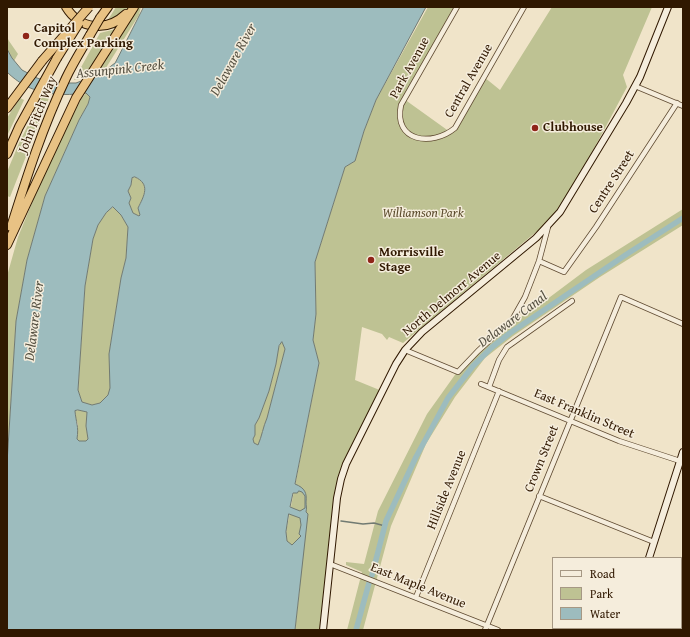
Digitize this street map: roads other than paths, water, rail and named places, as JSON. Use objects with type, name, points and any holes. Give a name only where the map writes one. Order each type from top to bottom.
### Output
[{"type":"highway","points":[[61,7],[83,24],[92,26],[103,26],[119,20],[133,7]]},
{"type":"highway","points":[[66,7],[71,15]]},
{"type":"highway","points":[[7,108],[42,61],[89,7]]},
{"type":"highway","name":"John Fitch Way","points":[[7,154],[48,71],[89,7]]},
{"type":"highway","name":"John Fitch Way","points":[[7,240],[24,184],[50,114],[73,64],[108,7]]},
{"type":"highway","points":[[7,245],[71,108],[133,7]]},
{"type":"main road","name":"North Delmorr Avenue","points":[[323,630],[337,498],[344,468],[396,364],[405,350],[422,332],[531,242],[548,226],[567,202],[635,86],[668,7]]},
{"type":"main road","points":[[649,557],[682,461],[683,452]]},
{"type":"street","name":"Park Avenue","points":[[415,138],[406,131],[401,121],[401,105],[457,7]]},
{"type":"street","name":"Central Avenue","points":[[415,138],[426,140],[439,138],[455,128],[524,7]]},
{"type":"street","points":[[635,86],[683,106]]},
{"type":"street","name":"Centre Street","points":[[539,261],[564,272],[596,227],[677,103]]},
{"type":"street","points":[[405,350],[458,372],[478,351],[512,320],[525,297],[539,261],[548,226]]},
{"type":"street","name":"Crown Street","points":[[486,628],[621,297],[683,324]]},
{"type":"street","points":[[489,387],[499,360],[510,344],[572,301]]},
{"type":"street","name":"East Franklin Street","points":[[481,384],[629,445],[682,461]]},
{"type":"street","name":"Hillside Avenue","points":[[416,597],[499,391]]},
{"type":"street","points":[[539,496],[654,542]]},
{"type":"street","name":"East Maple Avenue","points":[[330,564],[416,597],[486,628],[498,630]]},
{"type":"water","points":[[144,7],[426,7],[376,100],[364,131],[355,161],[345,167],[315,262],[316,314],[313,340],[319,363],[295,484],[305,491],[306,512],[308,514],[295,630],[7,630],[7,463],[16,321],[27,260],[45,196],[90,97],[86,93],[54,94],[24,85],[7,72],[7,49],[22,70],[37,78],[54,83],[76,83],[102,73],[115,63]],"holes":[[[135,177],[140,180],[145,187],[144,195],[138,208],[139,216],[133,213],[129,203],[131,198],[128,191],[132,178]],[[113,207],[121,215],[128,227],[126,258],[121,278],[109,354],[110,388],[108,395],[100,403],[92,405],[82,402],[78,390],[85,286],[93,239],[98,225],[106,213]],[[282,342],[285,349],[267,418],[258,445],[254,443],[253,439],[255,435],[255,425],[269,391],[279,346]],[[78,410],[87,412],[86,426],[88,439],[86,441],[79,441],[77,439],[78,428],[75,411]],[[299,491],[305,496],[305,508],[300,511],[290,507],[293,493],[297,493]],[[289,514],[300,518],[301,525],[299,534],[301,536],[292,545],[287,541],[286,532]]]},
{"type":"waterway","name":"Delaware Canal","points":[[372,575],[386,521],[416,457],[448,398],[473,366],[491,348],[510,333],[683,218]]},
{"type":"waterway","points":[[341,521],[363,524],[374,523],[385,526]]},
{"type":"waterway","name":"Delaware Canal","points":[[356,630],[369,583]]},
{"type":"place","name":"Capitol Complex Parking","points":[[26,36]]},
{"type":"place","name":"Clubhouse","points":[[535,128]]},
{"type":"place","name":"Morrisville Stage","points":[[371,260]]},
{"type":"water label","name":"Delaware River","points":[[234,60]]},
{"type":"water label","name":"Assunpink Creek","points":[[120,70]]},
{"type":"water label","name":"Delaware River","points":[[35,321]]},
{"type":"park label","name":"Williamson Park","points":[[423,214]]}]
